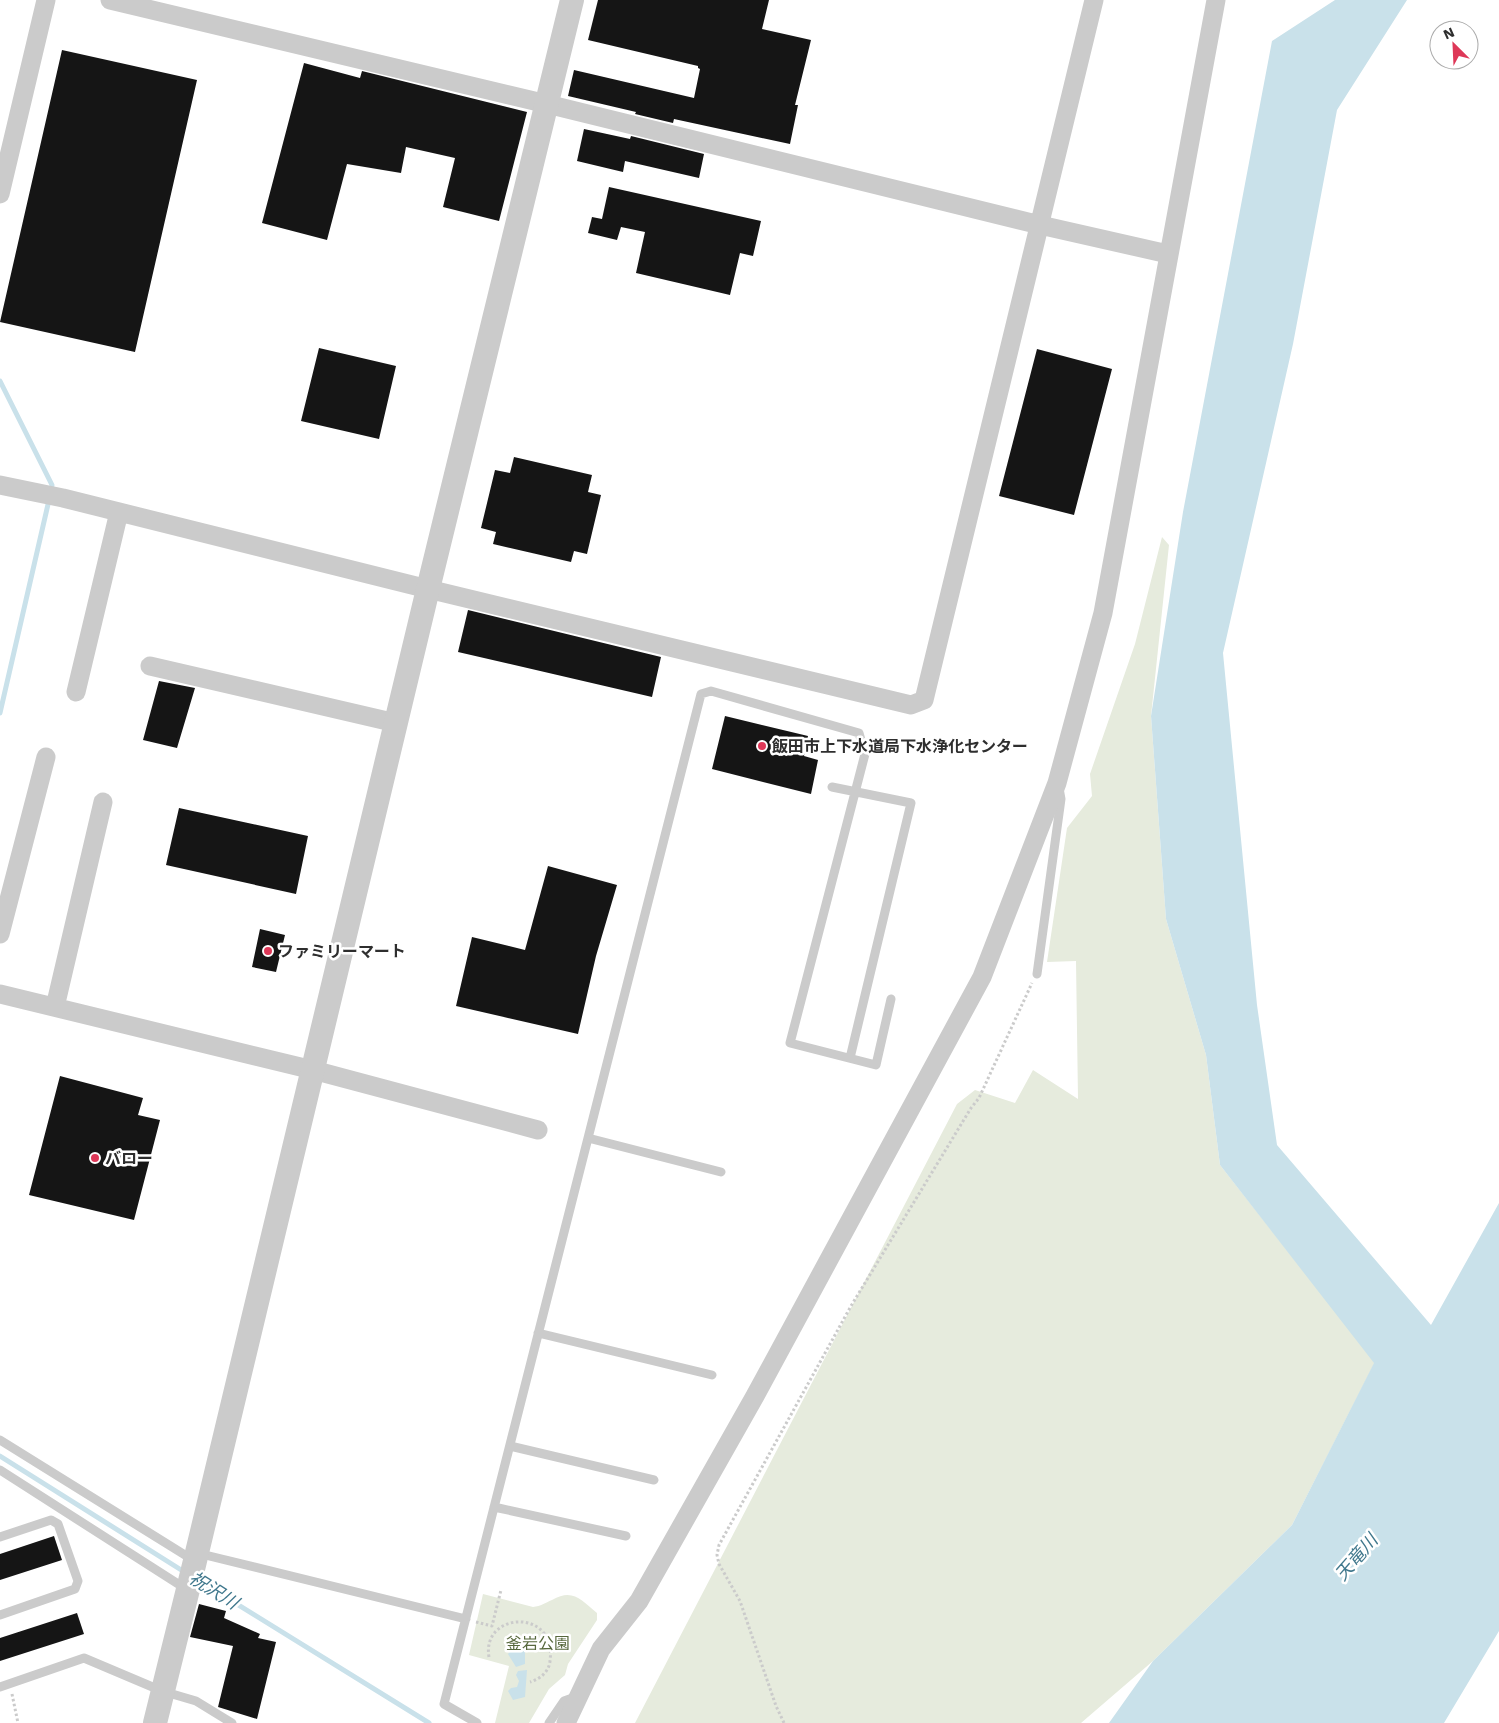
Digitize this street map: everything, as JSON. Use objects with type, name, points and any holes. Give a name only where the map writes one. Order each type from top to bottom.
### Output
[{"type":"street","points":[[0,194],[46,0]]},
{"type":"street","points":[[110,0],[547,104],[1040,225],[1168,254]]},
{"type":"street","points":[[155,1723],[572,0]]},
{"type":"street","points":[[0,485],[63,498],[428,589],[911,705],[924,700],[1094,0]]},
{"type":"street","points":[[566,1723],[601,1649],[639,1601],[755,1396],[982,978],[1057,783],[1103,613],[1216,0]]},
{"type":"street","points":[[76,692],[119,512]]},
{"type":"street","points":[[150,666],[396,723]]},
{"type":"street","points":[[0,934],[46,757]]},
{"type":"street","points":[[55,1007],[103,802]]},
{"type":"street","points":[[0,994],[313,1070],[538,1130]]},
{"type":"lane","points":[[478,1723],[444,1704],[701,694],[711,691],[859,733],[865,754],[790,1043],[876,1065],[891,999]]},
{"type":"lane","points":[[1037,974],[1061,799],[1057,783]]},
{"type":"lane","points":[[832,787],[911,803],[850,1058]]},
{"type":"lane","points":[[588,1138],[721,1172]]},
{"type":"lane","points":[[538,1333],[712,1375]]},
{"type":"lane","points":[[0,1440],[193,1571]]},
{"type":"lane","points":[[510,1446],[654,1480]]},
{"type":"lane","points":[[0,1470],[193,1571],[466,1619]]},
{"type":"lane","points":[[494,1508],[626,1536]]},
{"type":"lane","points":[[0,1537],[50,1520],[58,1524],[78,1581],[75,1589],[0,1615]]},
{"type":"lane","points":[[0,1687],[84,1658],[162,1691],[196,1701],[232,1723]]},
{"type":"lane","points":[[549,1723],[564,1701],[580,1695]]},
{"type":"path","points":[[784,1723],[776,1706],[740,1601],[719,1564],[717,1555],[719,1545],[851,1306],[971,1108],[979,1098],[1037,974]]},
{"type":"path","points":[[492,1626],[501,1590]]},
{"type":"path","points":[[466,1619],[499,1628]]},
{"type":"path","points":[[489,1657],[487,1650],[490,1640],[499,1628],[519,1621],[536,1626],[544,1631],[549,1642],[550,1665],[538,1680],[530,1682]]},
{"type":"path","points":[[10,1683],[18,1723]]},
{"type":"green space","points":[[1162,537],[1169,545],[1151,716],[1166,919],[1206,1055],[1220,1165],[1375,1362],[1292,1525],[1153,1661],[1081,1723],[635,1723],[957,1104],[975,1090],[1015,1103],[1033,1070],[1078,1099],[1076,961],[1047,962],[1067,828],[1092,796],[1090,774],[1135,644]]},
{"type":"green space","name":"釜岩公園","points":[[483,1594],[533,1607],[559,1597],[571,1595],[581,1600],[597,1613],[597,1620],[568,1664],[565,1675],[549,1689],[529,1723],[495,1723],[509,1666],[469,1655]]},
{"type":"water","name":"天竜川","points":[[1335,0],[1407,0],[1337,110],[1293,344],[1223,653],[1257,1005],[1277,1145],[1431,1325],[1499,1203],[1499,1631],[1444,1723],[1109,1723],[1153,1661],[1292,1525],[1374,1363],[1220,1165],[1206,1055],[1166,919],[1151,716],[1183,512],[1272,41]]},
{"type":"water","points":[[518,1643],[525,1645],[525,1664],[516,1667],[508,1654]]},
{"type":"water","points":[[527,1670],[525,1697],[513,1700],[508,1691],[511,1688],[517,1687],[519,1681],[516,1675],[518,1671]]},
{"type":"building","points":[[598,0],[769,0],[762,29],[811,40],[795,105],[798,105],[790,144],[674,119],[673,123],[568,96],[574,70],[694,98],[700,69],[698,66],[588,40]]},
{"type":"building","points":[[62,50],[197,80],[135,352],[0,322]]},
{"type":"building","points":[[304,63],[360,78],[362,71],[527,112],[499,221],[443,207],[455,158],[406,147],[401,173],[347,164],[327,240],[262,223]]},
{"type":"building","points":[[584,129],[630,139],[631,136],[704,154],[699,178],[625,161],[623,172],[577,161]]},
{"type":"building","points":[[609,187],[761,221],[753,256],[740,253],[730,295],[636,273],[645,232],[621,227],[617,240],[588,233],[592,217],[602,219]]},
{"type":"building","points":[[319,348],[396,366],[379,439],[301,421]]},
{"type":"building","points":[[1037,349],[1112,369],[1074,515],[999,496]]},
{"type":"building","points":[[514,457],[592,475],[588,492],[601,495],[587,554],[574,551],[571,562],[493,544],[496,532],[481,528],[495,470],[510,473]]},
{"type":"building","points":[[468,610],[661,657],[652,697],[458,652]]},
{"type":"building","points":[[159,681],[195,688],[177,748],[143,740]]},
{"type":"building","name":"飯田市上下水道局下水浄化センター","points":[[725,716],[808,736],[804,756],[818,760],[811,794],[712,769]]},
{"type":"building","points":[[179,808],[308,836],[296,894],[166,865]]},
{"type":"building","points":[[548,866],[617,885],[596,956],[578,1034],[456,1006],[472,937],[525,950]]},
{"type":"building","name":"ファミリーマート","points":[[260,929],[285,935],[276,972],[252,967]]},
{"type":"building","name":"バロー","points":[[60,1076],[143,1098],[138,1115],[160,1120],[134,1220],[29,1195]]},
{"type":"building","points":[[54,1536],[62,1560],[0,1580],[0,1554]]},
{"type":"building","points":[[199,1604],[226,1611],[224,1618],[260,1634],[258,1638],[276,1642],[257,1719],[218,1707],[233,1646],[190,1637]]},
{"type":"building","points":[[77,1613],[84,1634],[0,1661],[0,1638]]},
{"type":"waterway","points":[[0,381],[52,485],[51,491]]},
{"type":"waterway","points":[[0,713],[49,500]]},
{"type":"waterway","name":"祝沢川","points":[[0,1456],[186,1573]]},
{"type":"waterway","name":"祝沢川","points":[[198,1580],[429,1723]]},
{"type":"place","name":"飯田市上下水道局下水浄化センター","points":[[762,746]]},
{"type":"place","name":"ファミリーマート","points":[[268,951]]},
{"type":"place","name":"バロー","points":[[95,1158]]}]
